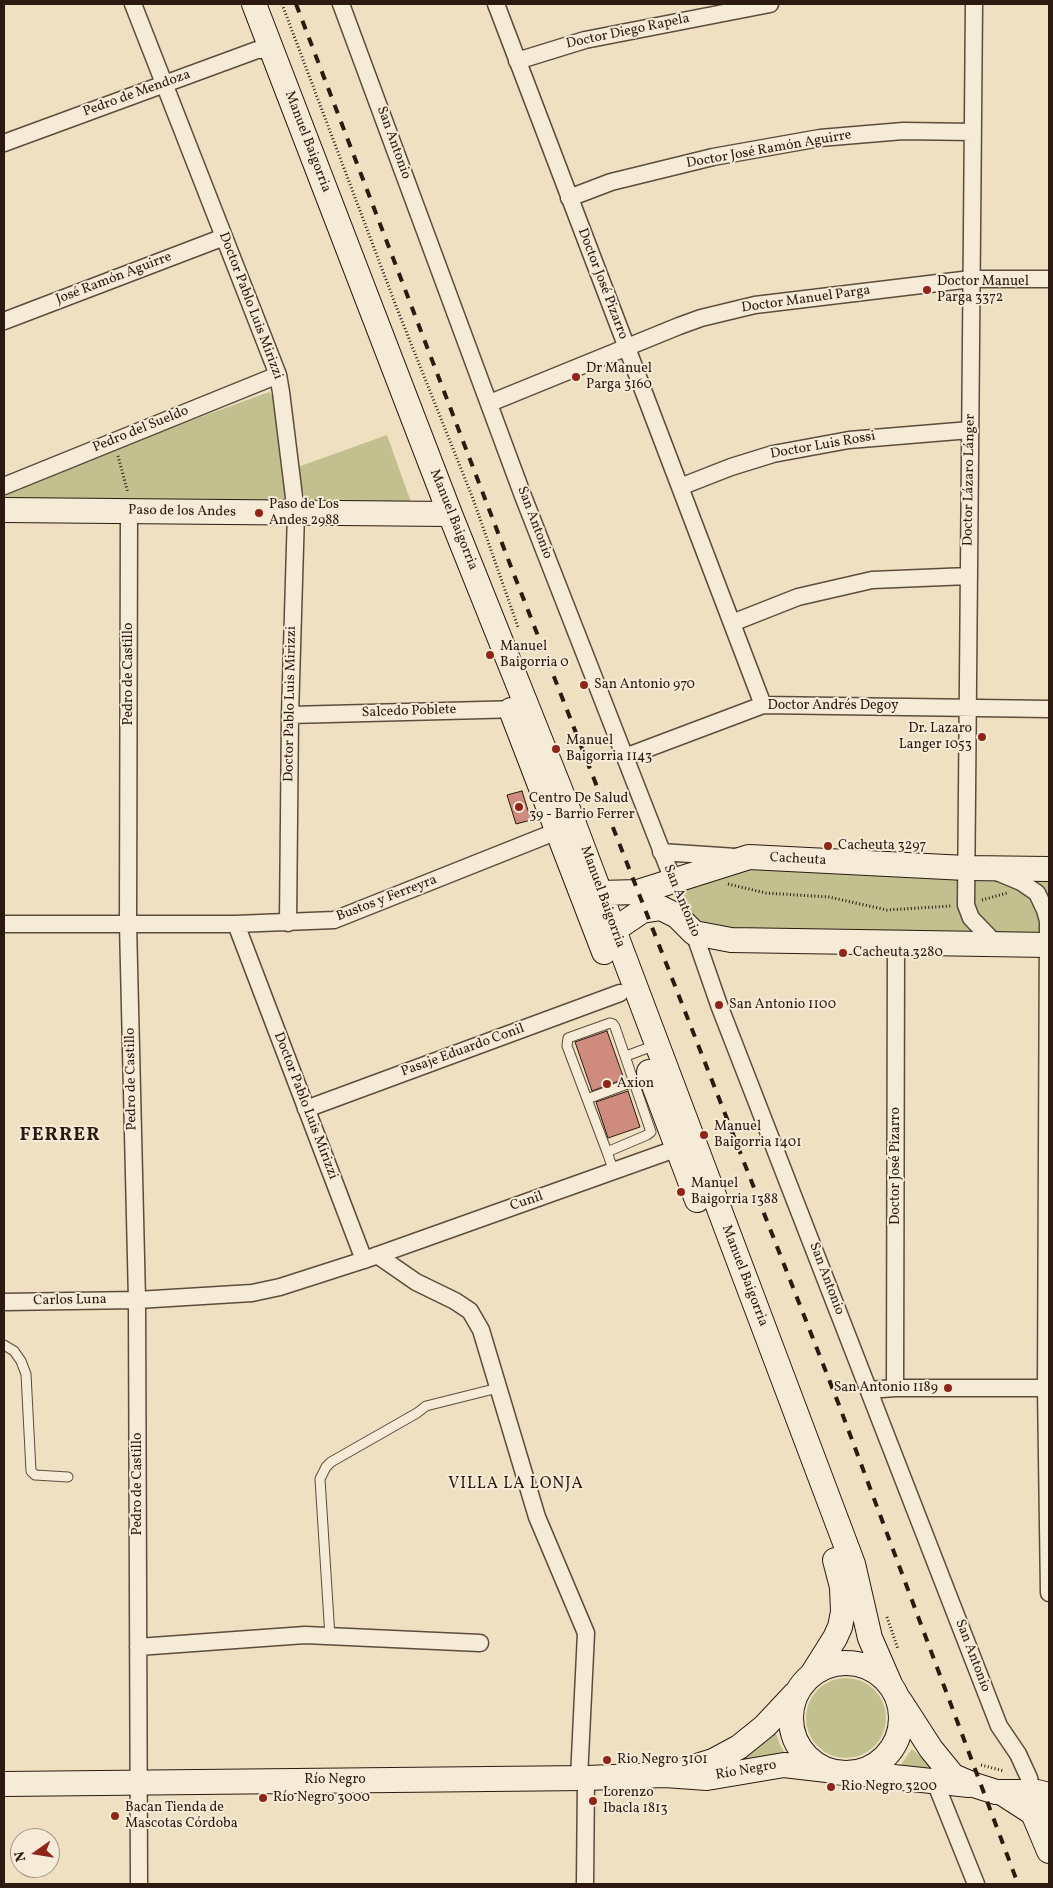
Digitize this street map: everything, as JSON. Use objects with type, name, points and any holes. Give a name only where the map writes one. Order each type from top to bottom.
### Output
[{"type":"main road","name":"Manuel Baigorria","points":[[240,4],[265,50],[443,514],[592,894],[606,932],[641,1050]]},
{"type":"main road","name":"Manuel Baigorria","points":[[254,4],[265,50]]},
{"type":"main road","name":"Paso de los Andes","points":[[4,510],[130,506],[296,513],[443,514]]},
{"type":"main road","name":"Cacheuta","points":[[592,894],[638,892],[749,857],[989,869],[1049,869]]},
{"type":"main road","name":"San Antonio","points":[[673,880],[694,933]]},
{"type":"main road","points":[[606,932],[642,911],[661,908],[677,916],[694,933],[730,940],[1049,945]]},
{"type":"main road","name":"Manuel Baigorria","points":[[606,932],[620,993],[837,1566],[843,1600],[840,1627],[829,1650],[813,1673]]},
{"type":"main road","name":"Manuel Baigorria","points":[[661,1104],[853,1564],[870,1638],[893,1691]]},
{"type":"main road","points":[[974,1786],[953,1776],[945,1767],[893,1691],[881,1675],[871,1668],[848,1662],[824,1667],[813,1673],[803,1682],[796,1694],[790,1716],[794,1739],[808,1758],[827,1770],[974,1786],[1043,1800]]},
{"type":"main road","points":[[856,1772],[872,1767],[884,1758],[894,1745],[900,1730],[901,1713],[893,1691]]},
{"type":"main road","name":"Río Negro","points":[[665,1775],[713,1761],[739,1747],[765,1726],[796,1694]]},
{"type":"main road","name":"Río Negro","points":[[4,1784],[138,1781],[582,1778],[665,1775],[716,1778],[784,1765],[827,1770]]},
{"type":"main road","name":"San Antonio","points":[[1043,1800],[1049,1851]]},
{"type":"street","name":"Doctor Pablo Luis Mirizzi","points":[[134,4],[278,375],[282,392],[296,513],[290,715],[288,922]]},
{"type":"street","name":"San Antonio","points":[[341,4],[523,496],[673,880]]},
{"type":"street","name":"Doctor José Pizarro","points":[[496,4],[763,704]]},
{"type":"street","name":"Doctor Diego Rapela","points":[[517,61],[585,40],[770,4]]},
{"type":"street","name":"Doctor Lázaro Lánger","points":[[966,905],[974,4]]},
{"type":"street","name":"Pedro de Mendoza","points":[[4,143],[165,84],[265,50]]},
{"type":"street","name":"Doctor José Ramón Aguirre","points":[[569,198],[629,177],[713,157],[820,138],[903,131],[972,132]]},
{"type":"street","name":"José Ramón Aguirre","points":[[4,322],[224,237]]},
{"type":"street","name":"Doctor Manuel Parga","points":[[490,403],[701,318],[755,304],[971,279],[1049,280]]},
{"type":"street","name":"Pedro del Sueldo","points":[[4,486],[278,375]]},
{"type":"street","name":"Doctor Luis Rossi","points":[[680,487],[773,454],[859,438],[970,430]]},
{"type":"street","name":"Pedro de Castillo","points":[[130,506],[128,924],[137,1300],[138,1884]]},
{"type":"street","points":[[732,624],[798,597],[872,580],[968,576]]},
{"type":"street","name":"Doctor Andrés Degoy","points":[[626,757],[763,704],[1049,709]]},
{"type":"street","name":"Salcedo Poblete","points":[[290,715],[520,709]]},
{"type":"street","name":"Bustos y Ferreyra","points":[[4,924],[323,922],[341,918],[566,827]]},
{"type":"street","points":[[661,852],[749,857]]},
{"type":"street","points":[[989,869],[1021,882],[1037,893],[1046,910],[1048,922],[1049,1593]]},
{"type":"street","points":[[966,905],[971,918],[996,944]]},
{"type":"street","name":"Doctor Pablo Luis Mirizzi","points":[[236,924],[306,1110],[370,1258]]},
{"type":"street","name":"San Antonio","points":[[694,933],[723,1014],[999,1726],[1022,1760],[1043,1800]]},
{"type":"street","name":"Doctor José Pizarro","points":[[895,1388],[896,944]]},
{"type":"street","name":"Pasaje Eduardo Conil","points":[[306,1110],[620,993]]},
{"type":"street","name":"Cunil","points":[[137,1300],[252,1293],[280,1287],[370,1258],[678,1148]]},
{"type":"street","points":[[370,1258],[455,1301],[470,1311],[482,1330],[536,1517],[586,1633],[582,1778],[584,1884]]},
{"type":"street","name":"Carlos Luna","points":[[4,1302],[137,1300]]},
{"type":"street","points":[[869,1390],[895,1388],[1048,1388]]},
{"type":"street","points":[[138,1647],[305,1635],[480,1643]]},
{"type":"street","points":[[936,1782],[976,1884]]},
{"type":"lane","points":[[607,1152],[651,1132],[661,1104],[641,1050],[610,1023],[568,1038],[567,1046],[614,1172]]},
{"type":"lane","points":[[587,1098],[651,1076]]},
{"type":"lane","points":[[4,1345],[14,1351],[26,1374],[31,1472],[35,1475],[68,1477]]},
{"type":"lane","points":[[330,1637],[320,1478],[326,1467],[331,1462],[426,1406],[498,1388]]},
{"type":"path","points":[[282,4],[396,306],[472,496],[521,634]]},
{"type":"path","points":[[116,448],[130,506]]},
{"type":"path","points":[[722,882],[766,893],[829,897],[887,910],[966,905],[1014,891],[1037,893]]},
{"type":"shaded area","points":[[269,392],[275,398],[286,501],[4,499],[4,494],[116,448]]},
{"type":"shaded area","points":[[387,435],[412,505],[306,500],[295,468]]},
{"type":"shaded area","points":[[732,862],[1049,869],[1049,945],[694,933],[673,880]]},
{"type":"shaded area","points":[[846,1678],[861,1681],[874,1690],[883,1703],[886,1718],[883,1733],[874,1746],[861,1755],[846,1758],[831,1755],[818,1746],[809,1733],[806,1718],[809,1703],[818,1690],[831,1681]]},
{"type":"shaded area","points":[[775,1730],[780,1745],[787,1757],[720,1768]]},
{"type":"shaded area","points":[[912,1749],[945,1777],[900,1766]]},
{"type":"building","name":"Centro De Salud 39 - Barrio Ferrer","points":[[522,791],[531,820],[516,824],[507,795]]},
{"type":"building","points":[[607,1031],[624,1079],[592,1091],[575,1042]]},
{"type":"building","points":[[628,1091],[640,1127],[608,1138],[596,1102]]},
{"type":"railway","points":[[296,4],[513,572],[839,1405],[1018,1884]]},
{"type":"place","name":"Doctor Manuel Parga 3372","points":[[927,290]]},
{"type":"place","name":"Dr Manuel Parga 3160","points":[[576,377]]},
{"type":"place","name":"Paso de Los Andes 2988","points":[[259,513]]},
{"type":"place","name":"Manuel Baigorria 0","points":[[490,655]]},
{"type":"place","name":"San Antonio 970","points":[[584,685]]},
{"type":"place","name":"Dr. Lazaro Langer 1053","points":[[982,737]]},
{"type":"place","name":"Manuel Baigorria 1143","points":[[556,749]]},
{"type":"place","name":"Centro De Salud 39 - Barrio Ferrer","points":[[519,807]]},
{"type":"place","name":"Cacheuta 3297","points":[[828,846]]},
{"type":"place","name":"Cacheuta 3280","points":[[843,953]]},
{"type":"place","name":"San Antonio 1100","points":[[719,1005]]},
{"type":"place","name":"Axion","points":[[607,1084]]},
{"type":"place","name":"Manuel Baigorria 1401","points":[[704,1135]]},
{"type":"place","name":"Manuel Baigorria 1388","points":[[681,1192]]},
{"type":"place","name":"San Antonio 1189","points":[[948,1388]]},
{"type":"place","name":"Rio Negro 3101","points":[[607,1760]]},
{"type":"place","name":"Rio Negro 3200","points":[[831,1787]]},
{"type":"place","name":"Río Negro 3000","points":[[263,1798]]},
{"type":"place","name":"Lorenzo Ibacla 1813","points":[[593,1801]]},
{"type":"place","name":"Bacan Tienda de Mascotas Córdoba","points":[[115,1816]]},
{"type":"district","name":"FERRER","points":[[60,1137]]},
{"type":"district","name":"VILLA LA LONJA","points":[[516,1485]]}]
